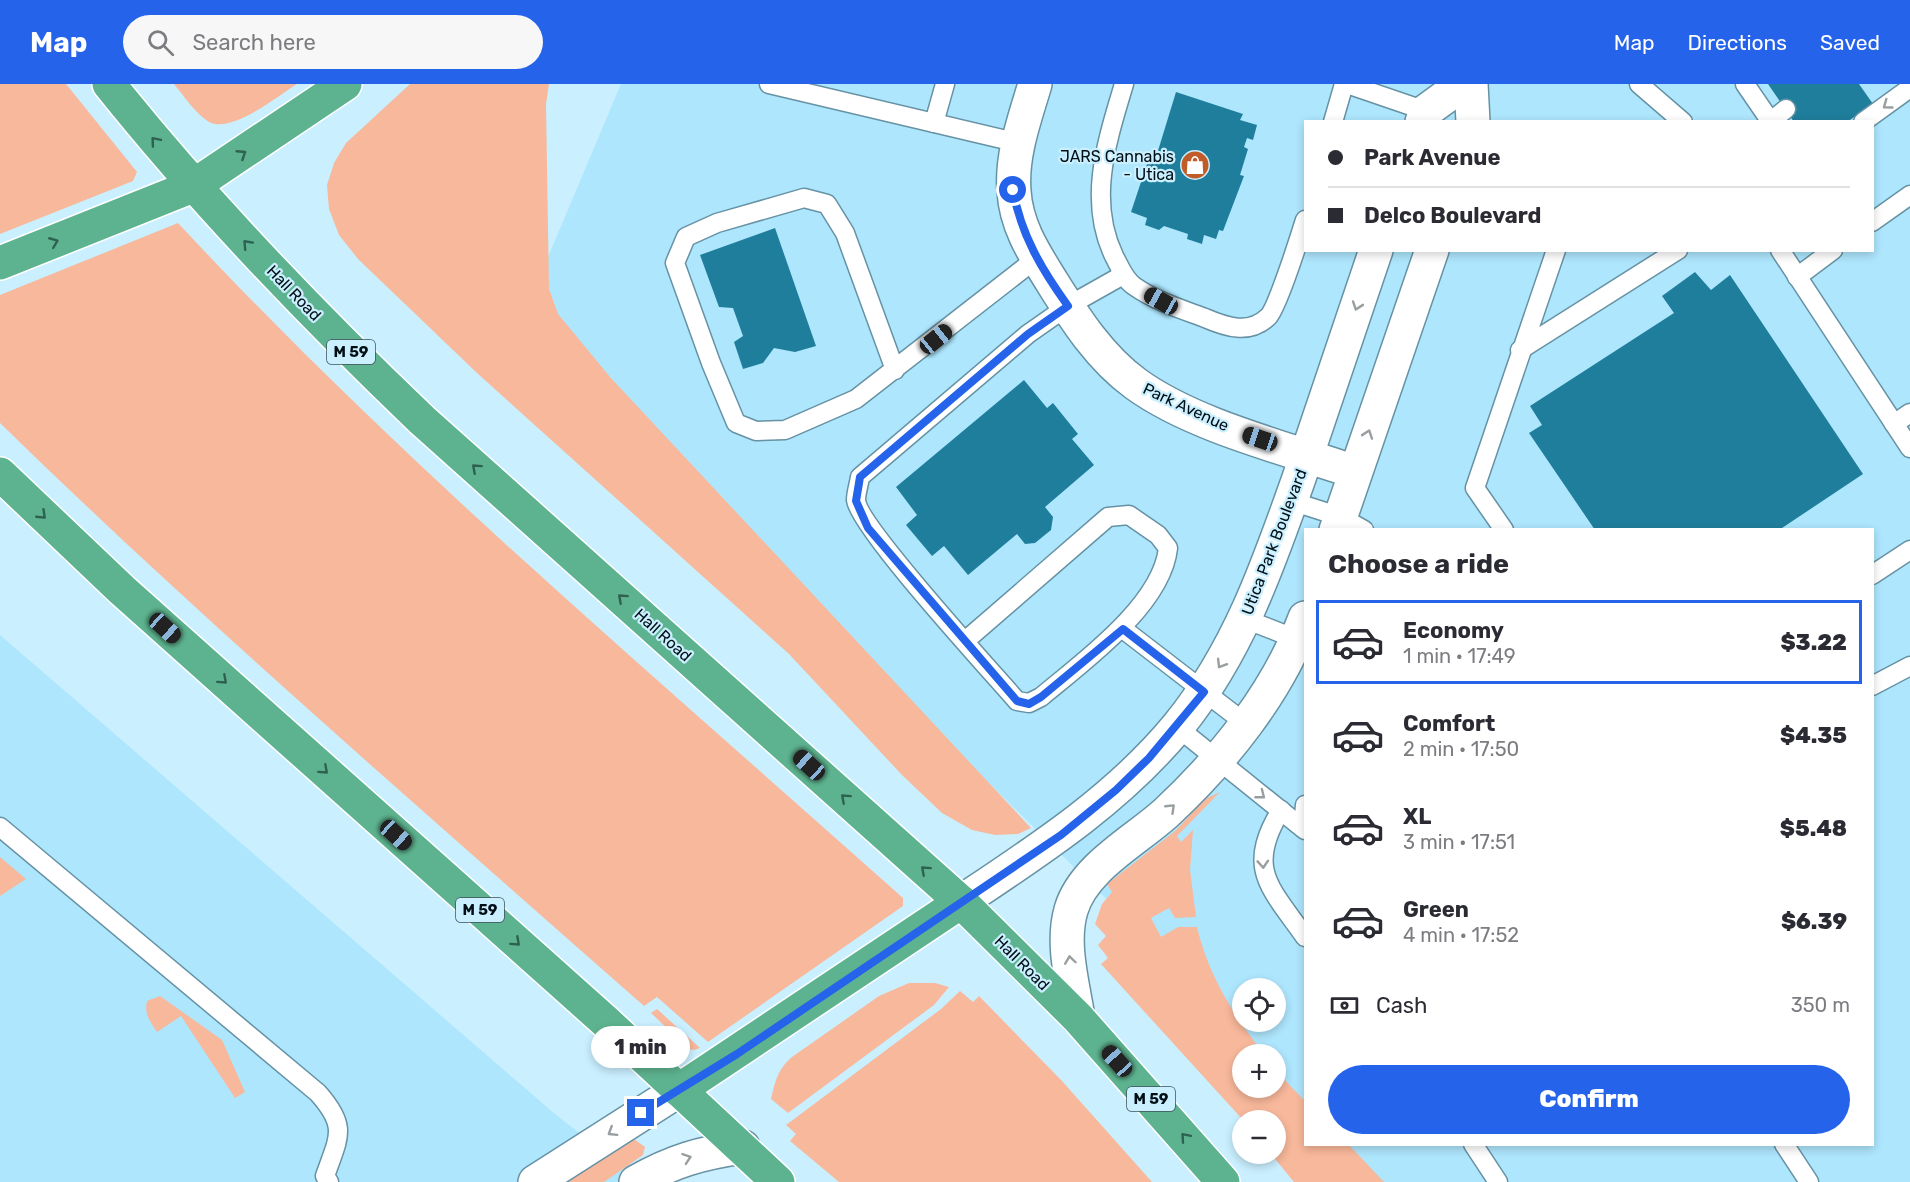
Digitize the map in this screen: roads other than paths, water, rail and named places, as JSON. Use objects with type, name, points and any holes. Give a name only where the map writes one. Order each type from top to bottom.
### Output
[{"type":"highway","name":"Hall Road","points":[[109,84],[193,186],[303,303],[422,420],[961,902],[1078,1018],[1223,1182]]},
{"type":"highway","points":[[0,263],[193,186],[345,84]]},
{"type":"highway","name":"M 59","points":[[0,474],[122,590],[743,1147],[778,1182]]},
{"type":"highway","points":[[679,1090],[961,902]]},
{"type":"street","name":"Park Avenue","points":[[1035,84],[1019,143],[1013,190],[1017,216],[1028,243],[1092,342],[1137,384],[1204,420],[1355,472]]},
{"type":"street","points":[[1424,116],[1463,84]]},
{"type":"street","points":[[1471,84],[1473,120]]},
{"type":"street","name":"Utica Park Boulevard","points":[[961,902],[1070,827],[1116,790],[1177,727],[1204,692],[1260,588],[1375,252]]},
{"type":"street","points":[[1347,525],[1355,472],[1431,252]]},
{"type":"street","points":[[1078,1018],[1067,942],[1071,909],[1085,883],[1165,813],[1217,759],[1268,694],[1303,633]]},
{"type":"street","points":[[535,1182],[679,1090]]},
{"type":"street","points":[[636,1182],[671,1164],[699,1154],[743,1147]]},
{"type":"lane","points":[[769,84],[1019,143]]},
{"type":"lane","points":[[934,123],[945,84]]},
{"type":"lane","points":[[1124,84],[1102,164],[1100,203],[1110,247],[1123,276],[1133,285],[1183,310],[1228,327],[1252,327],[1270,316],[1304,223]]},
{"type":"lane","points":[[1335,120],[1346,84],[1424,116]]},
{"type":"lane","points":[[1639,84],[1681,120]]},
{"type":"lane","points":[[1745,84],[1770,120]]},
{"type":"lane","points":[[1866,120],[1910,88]]},
{"type":"lane","points":[[1772,120],[1786,110]]},
{"type":"lane","points":[[1874,221],[1910,195]]},
{"type":"lane","points":[[895,370],[845,233],[826,204],[804,198],[717,223],[686,237],[675,262],[711,363],[736,423],[756,431],[785,430],[856,399],[895,370],[1037,258]]},
{"type":"lane","points":[[1503,528],[1475,488],[1555,252]]},
{"type":"lane","points":[[1521,350],[1675,252]]},
{"type":"lane","points":[[1781,252],[1910,448]]},
{"type":"lane","points":[[1797,277],[1830,252]]},
{"type":"lane","points":[[965,641],[1108,517],[1129,515],[1158,535],[1168,548],[1166,566],[1123,629],[1041,697],[1029,704],[1017,701],[965,641],[868,528],[856,501],[860,477],[1028,334],[1068,306],[1123,276]]},
{"type":"lane","points":[[1894,424],[1910,413]]},
{"type":"lane","points":[[1291,501],[1347,525]]},
{"type":"lane","points":[[1874,574],[1910,550]]},
{"type":"lane","points":[[1245,619],[1303,633]]},
{"type":"lane","points":[[1123,629],[1245,723]]},
{"type":"lane","points":[[1874,685],[1910,666]]},
{"type":"lane","points":[[1177,727],[1304,829]]},
{"type":"lane","points":[[1281,810],[1268,831],[1262,851],[1264,876],[1304,936]]},
{"type":"lane","points":[[0,827],[318,1093],[332,1109],[339,1125],[337,1142],[325,1176],[329,1182]]},
{"type":"lane","points":[[1474,1146],[1498,1182]]},
{"type":"lane","points":[[1785,1146],[1809,1182]]},
{"type":"place","name":"JARS Cannabis - Utica","points":[[1195,165]]}]
